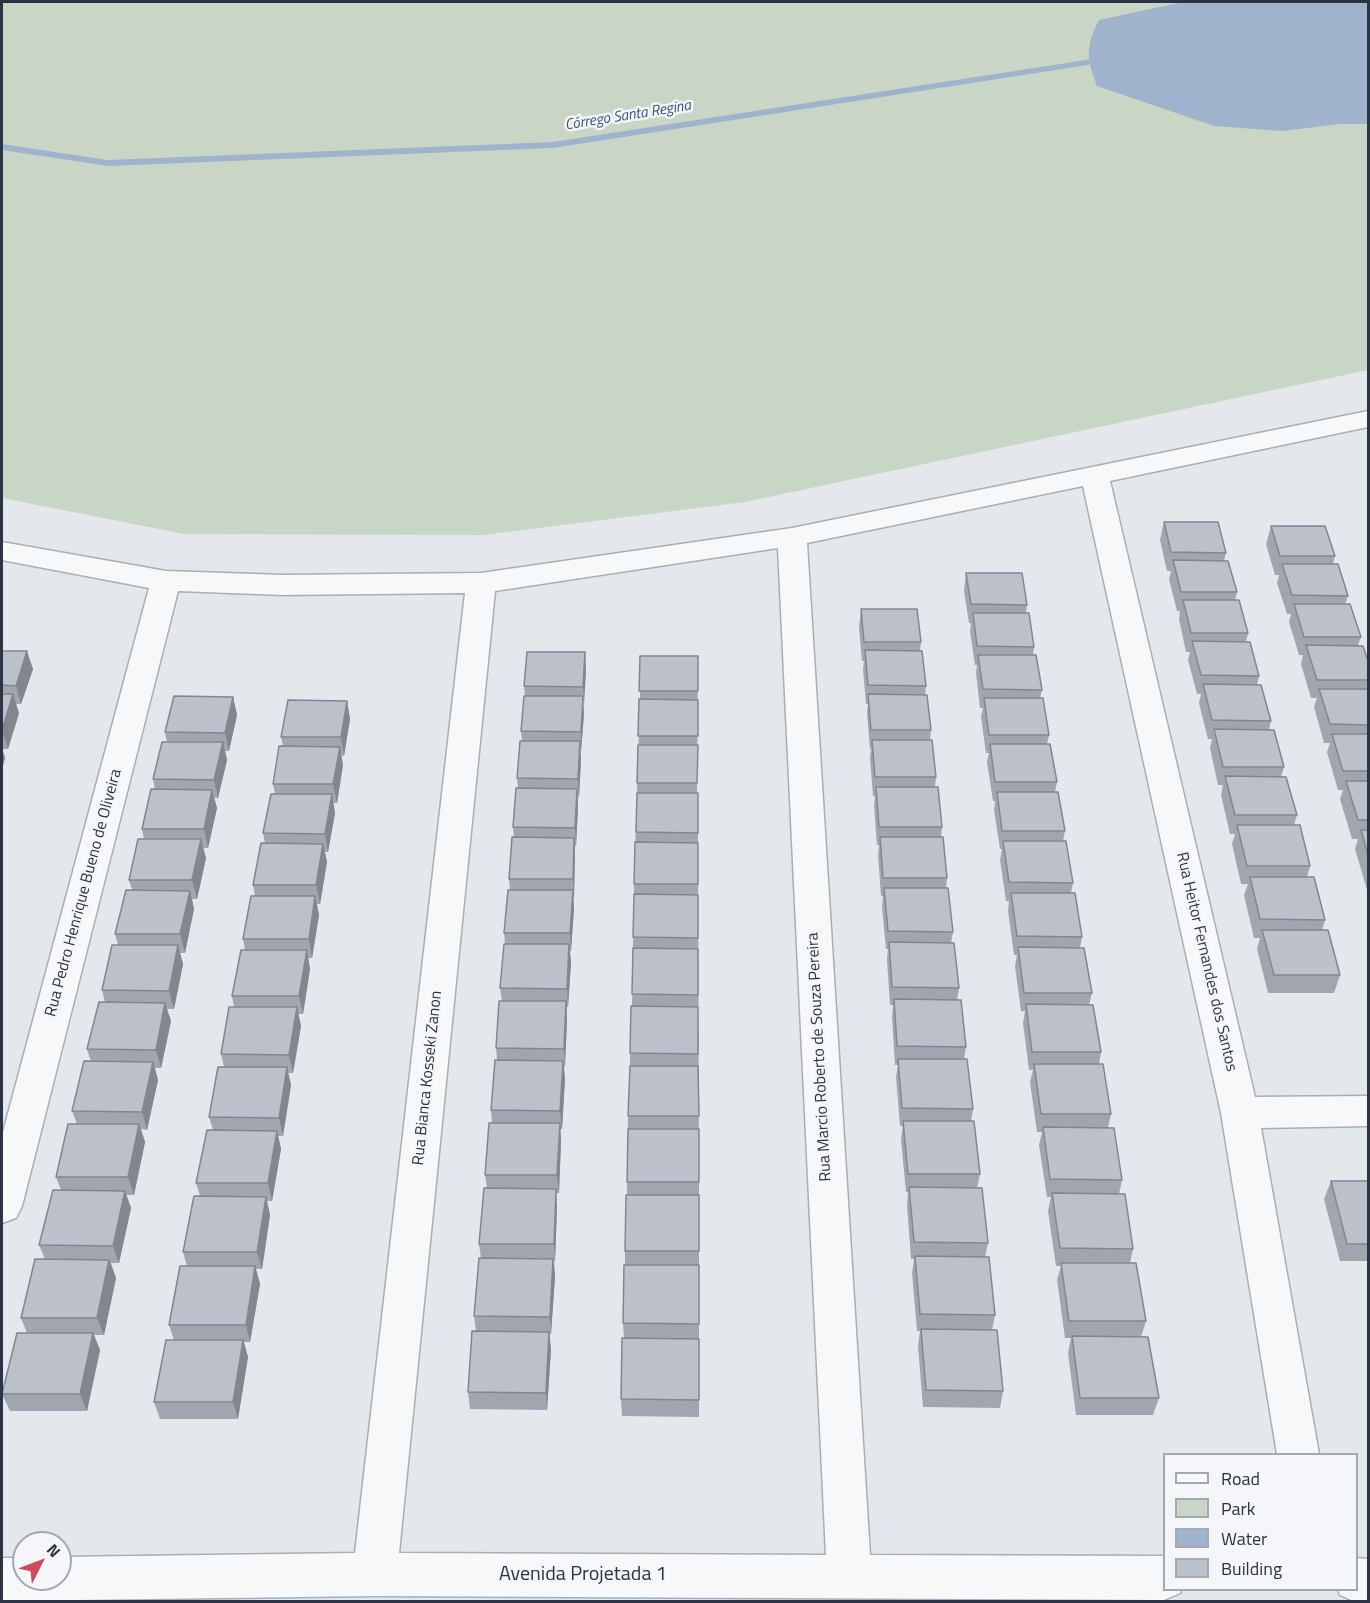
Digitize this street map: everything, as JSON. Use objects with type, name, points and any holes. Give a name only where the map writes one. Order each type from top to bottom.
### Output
[{"type":"street","points":[[2,551],[166,581],[283,585],[481,583],[792,537],[1368,419]]},
{"type":"street","name":"Rua Heitor Fernandes dos Santos","points":[[1094,474],[1240,1113],[1298,1453]]},
{"type":"street","name":"Rua Marcio Roberto de Souza Pereira","points":[[792,537],[849,1577]]},
{"type":"street","name":"Rua Pedro Henrique Bueno de Oliveira","points":[[2,1206],[166,581]]},
{"type":"street","name":"Rua Bianca Kosseki Zanon","points":[[375,1574],[481,583]]},
{"type":"street","points":[[1240,1113],[1368,1111]]},
{"type":"street","name":"Avenida Projetada 1","points":[[2,1580],[375,1574],[1163,1578]]},
{"type":"green space","points":[[2,2],[1368,2],[1368,370],[745,502],[483,535],[184,534],[2,498]]},
{"type":"water","points":[[1183,2],[1368,2],[1368,124],[1341,124],[1282,131],[1214,126],[1097,86],[1089,53],[1091,38],[1099,20]]},
{"type":"building","points":[[1164,522],[1218,522],[1226,553],[1171,552]]},
{"type":"building","points":[[1271,526],[1325,526],[1335,556],[1280,556]]},
{"type":"building","points":[[1173,560],[1228,561],[1237,592],[1181,592]]},
{"type":"building","points":[[1282,564],[1338,564],[1348,596],[1292,595]]},
{"type":"building","points":[[966,573],[1022,573],[1027,605],[971,604]]},
{"type":"building","points":[[1183,600],[1239,600],[1248,633],[1191,633]]},
{"type":"building","points":[[1294,604],[1350,604],[1361,637],[1304,637]]},
{"type":"building","points":[[861,609],[917,609],[921,642],[864,642]]},
{"type":"building","points":[[973,613],[1029,613],[1034,647],[977,646]]},
{"type":"building","points":[[1192,641],[1250,642],[1259,676],[1201,675]]},
{"type":"building","points":[[1306,645],[1363,646],[1368,661],[1368,680],[1317,680]]},
{"type":"building","points":[[865,650],[922,651],[926,686],[868,685]]},
{"type":"building","points":[[2,651],[27,651],[16,686],[2,685]]},
{"type":"building","points":[[527,652],[585,652],[583,687],[524,686]]},
{"type":"building","points":[[978,655],[1036,655],[1042,690],[983,689]]},
{"type":"building","points":[[640,656],[698,656],[698,691],[639,691]]},
{"type":"building","points":[[1203,684],[1261,685],[1271,721],[1212,720]]},
{"type":"building","points":[[1319,689],[1368,689],[1368,725],[1330,724]]},
{"type":"building","points":[[2,694],[13,694],[2,730]]},
{"type":"building","points":[[868,694],[927,695],[931,730],[871,730]]},
{"type":"building","points":[[174,696],[233,697],[225,733],[165,732]]},
{"type":"building","points":[[524,696],[583,696],[581,732],[521,731]]},
{"type":"building","points":[[984,698],[1043,698],[1049,735],[989,735]]},
{"type":"building","points":[[639,699],[698,700],[698,736],[638,736]]},
{"type":"building","points":[[288,700],[347,701],[341,737],[281,737]]},
{"type":"building","points":[[1214,729],[1274,730],[1284,767],[1223,767]]},
{"type":"building","points":[[1332,734],[1368,734],[1368,771],[1343,771]]},
{"type":"building","points":[[872,740],[932,740],[936,777],[875,777]]},
{"type":"building","points":[[520,741],[580,741],[578,779],[517,778]]},
{"type":"building","points":[[162,742],[223,742],[214,780],[153,779]]},
{"type":"building","points":[[990,744],[1050,744],[1057,782],[995,782]]},
{"type":"building","points":[[638,745],[698,745],[697,783],[637,783]]},
{"type":"building","points":[[279,746],[340,747],[333,784],[273,784]]},
{"type":"building","points":[[1225,776],[1286,777],[1297,815],[1235,815]]},
{"type":"building","points":[[1346,781],[1368,781],[1368,820],[1358,820]]},
{"type":"building","points":[[876,787],[938,787],[942,827],[879,827]]},
{"type":"building","points":[[516,788],[577,789],[575,828],[513,827]]},
{"type":"building","points":[[151,789],[212,790],[204,829],[142,829]]},
{"type":"building","points":[[997,792],[1058,792],[1065,831],[1002,831]]},
{"type":"building","points":[[637,793],[698,793],[698,833],[636,832]]},
{"type":"building","points":[[271,794],[332,794],[325,834],[263,833]]},
{"type":"building","points":[[1237,825],[1300,825],[1310,866],[1247,866]]},
{"type":"building","points":[[1361,830],[1368,830],[1368,855]]},
{"type":"building","points":[[512,837],[574,838],[573,879],[509,879]]},
{"type":"building","points":[[880,837],[943,837],[947,878],[883,878]]},
{"type":"building","points":[[138,839],[201,839],[192,880],[129,880]]},
{"type":"building","points":[[1003,841],[1066,841],[1073,883],[1009,882]]},
{"type":"building","points":[[635,842],[698,843],[698,884],[634,884]]},
{"type":"building","points":[[261,843],[323,844],[316,885],[253,885]]},
{"type":"building","points":[[1250,877],[1314,877],[1325,920],[1260,919]]},
{"type":"building","points":[[884,888],[948,888],[953,932],[888,931]]},
{"type":"building","points":[[126,890],[190,891],[180,934],[115,934]]},
{"type":"building","points":[[508,890],[573,890],[570,933],[504,933]]},
{"type":"building","points":[[1011,893],[1075,893],[1082,937],[1017,936]]},
{"type":"building","points":[[634,894],[698,895],[698,938],[633,937]]},
{"type":"building","points":[[251,896],[315,896],[309,939],[243,939]]},
{"type":"building","points":[[1262,930],[1328,930],[1340,975],[1274,975]]},
{"type":"building","points":[[889,942],[954,943],[959,988],[892,987]]},
{"type":"building","points":[[504,944],[569,944],[567,989],[500,988]]},
{"type":"building","points":[[112,945],[178,945],[169,991],[102,990]]},
{"type":"building","points":[[1018,947],[1084,948],[1092,993],[1024,993]]},
{"type":"building","points":[[633,948],[698,949],[698,995],[632,994]]},
{"type":"building","points":[[241,950],[307,950],[299,996],[232,996]]},
{"type":"building","points":[[894,999],[961,1000],[966,1047],[897,1046]]},
{"type":"building","points":[[499,1001],[566,1001],[564,1049],[496,1048]]},
{"type":"building","points":[[99,1002],[165,1003],[156,1050],[87,1049]]},
{"type":"building","points":[[1026,1004],[1093,1005],[1101,1052],[1032,1052]]},
{"type":"building","points":[[631,1006],[698,1007],[698,1054],[630,1053]]},
{"type":"building","points":[[229,1007],[297,1007],[289,1055],[221,1054]]},
{"type":"building","points":[[898,1059],[967,1059],[973,1109],[902,1108]]},
{"type":"building","points":[[495,1060],[563,1061],[560,1111],[491,1110]]},
{"type":"building","points":[[84,1061],[153,1062],[142,1112],[72,1111]]},
{"type":"building","points":[[1034,1064],[1103,1064],[1111,1114],[1041,1114]]},
{"type":"building","points":[[630,1066],[698,1066],[699,1116],[628,1116]]},
{"type":"building","points":[[218,1067],[287,1067],[279,1118],[209,1117]]},
{"type":"building","points":[[903,1121],[974,1121],[980,1174],[908,1174]]},
{"type":"building","points":[[489,1123],[560,1123],[557,1175],[485,1175]]},
{"type":"building","points":[[68,1124],[139,1124],[128,1177],[56,1177]]},
{"type":"building","points":[[1043,1127],[1114,1128],[1122,1180],[1050,1179]]},
{"type":"building","points":[[628,1129],[699,1129],[699,1182],[627,1182]]},
{"type":"building","points":[[207,1130],[277,1131],[268,1183],[196,1183]]},
{"type":"building","points":[[1331,1181],[1368,1181],[1368,1244],[1347,1244]]},
{"type":"building","points":[[909,1187],[982,1188],[988,1243],[914,1242]]},
{"type":"building","points":[[484,1188],[556,1189],[554,1244],[479,1244]]},
{"type":"building","points":[[53,1190],[125,1191],[113,1246],[39,1245]]},
{"type":"building","points":[[1052,1193],[1125,1194],[1133,1249],[1060,1248]]},
{"type":"building","points":[[626,1195],[699,1195],[699,1251],[625,1251]]},
{"type":"building","points":[[194,1196],[266,1197],[257,1252],[183,1252]]},
{"type":"building","points":[[915,1256],[989,1257],[995,1315],[920,1314]]},
{"type":"building","points":[[479,1258],[553,1259],[550,1317],[474,1316]]},
{"type":"building","points":[[35,1259],[109,1260],[97,1318],[21,1318]]},
{"type":"building","points":[[1061,1263],[1136,1263],[1146,1321],[1069,1321]]},
{"type":"building","points":[[624,1265],[699,1265],[699,1324],[623,1323]]},
{"type":"building","points":[[180,1266],[255,1266],[246,1325],[169,1325]]},
{"type":"building","points":[[921,1329],[997,1330],[1003,1391],[926,1390]]},
{"type":"building","points":[[472,1331],[549,1332],[546,1393],[468,1392]]},
{"type":"building","points":[[17,1333],[93,1333],[80,1394],[2,1394]]},
{"type":"building","points":[[1072,1336],[1148,1337],[1159,1398],[1080,1398]]},
{"type":"building","points":[[622,1338],[699,1339],[699,1400],[621,1399]]},
{"type":"building","points":[[166,1340],[243,1340],[233,1402],[154,1402]]},
{"type":"waterway","name":"Córrego Santa Regina","points":[[2,147],[108,163],[553,145],[1088,62],[1103,57]]}]
